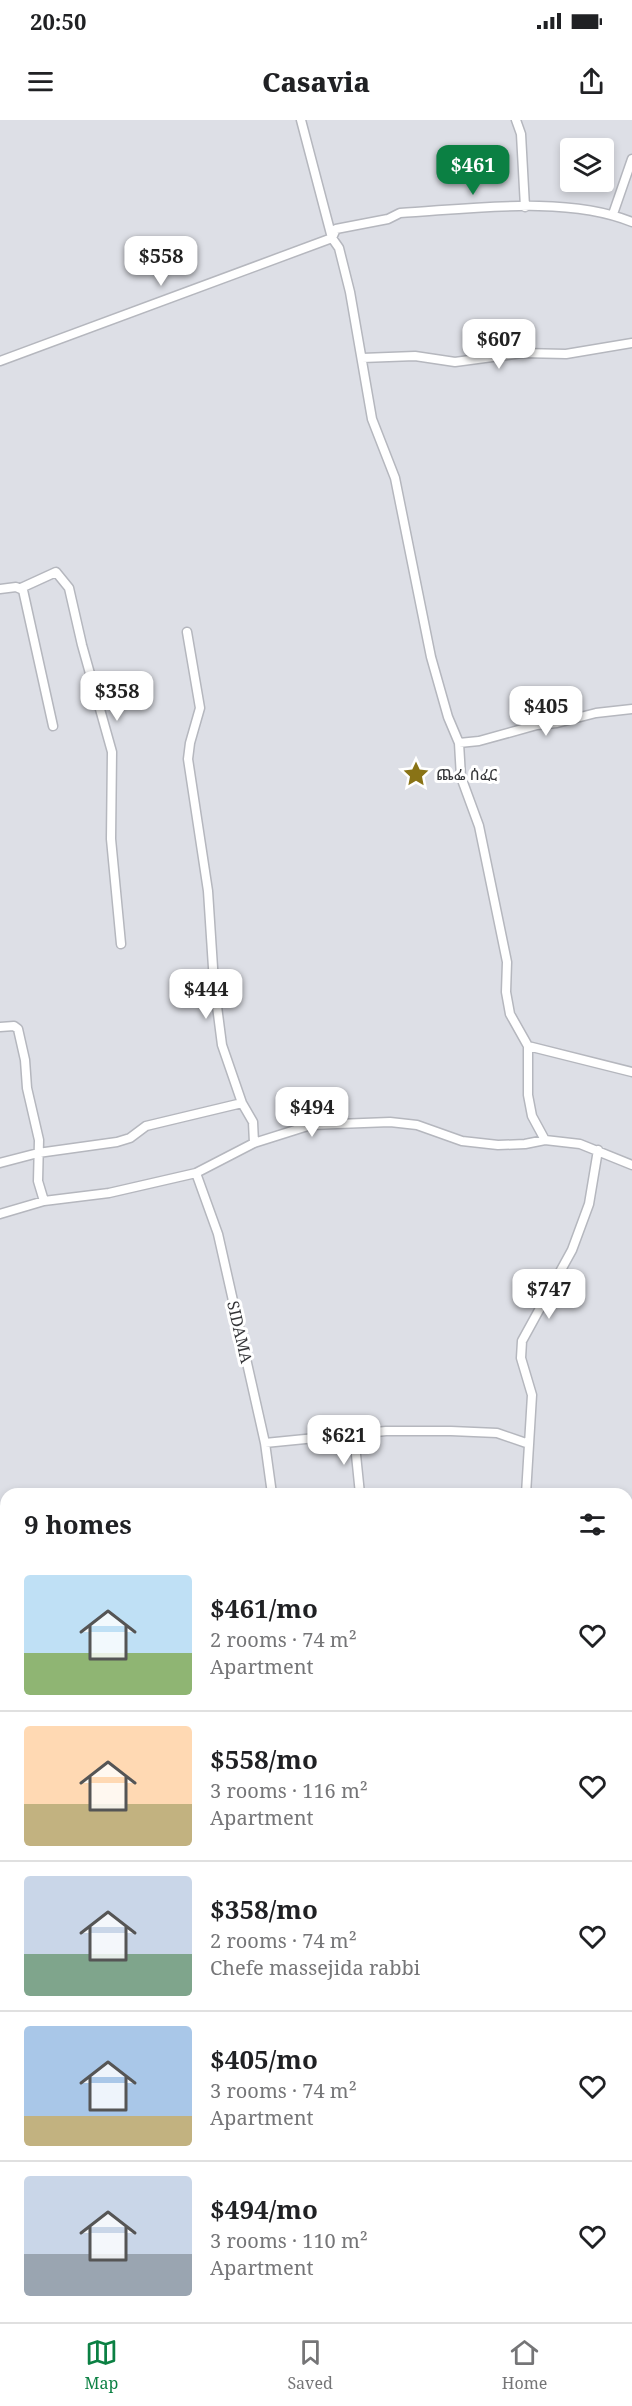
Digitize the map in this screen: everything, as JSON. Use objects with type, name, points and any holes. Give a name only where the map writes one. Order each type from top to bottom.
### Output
[{"type":"street","points":[[301,120],[332,238],[339,248],[350,292],[372,419],[395,478],[431,657],[448,717],[459,743],[461,777],[479,826],[507,962],[506,992],[510,1014],[528,1046],[528,1095],[532,1116],[545,1140]]},
{"type":"street","points":[[516,120],[521,134],[525,207]]},
{"type":"street","points":[[613,214],[632,159]]},
{"type":"street","points":[[0,361],[332,238],[336,229],[388,219],[400,213],[563,207],[613,214],[632,222]]},
{"type":"street","points":[[362,358],[415,356],[455,362],[522,353],[566,354],[632,343]]},
{"type":"street","points":[[0,589],[21,588],[56,573],[69,588],[82,645],[112,752],[111,839],[122,944]]},
{"type":"street","points":[[21,588],[53,726]]},
{"type":"street","points":[[187,632],[200,708],[188,759],[208,891],[214,983],[222,1045],[242,1103],[253,1122],[254,1143]]},
{"type":"street","points":[[459,743],[479,741],[537,725],[557,723],[596,713],[632,709]]},
{"type":"street","points":[[0,1026],[14,1026],[18,1029],[25,1060],[27,1088],[39,1140],[38,1181],[44,1201]]},
{"type":"street","points":[[528,1046],[632,1072]]},
{"type":"street","points":[[0,1163],[38,1153],[117,1142],[130,1138],[146,1126],[242,1103]]},
{"type":"street","points":[[0,1214],[44,1201],[109,1193],[196,1173],[254,1143],[311,1125],[390,1122],[417,1125],[462,1141],[498,1145],[525,1144],[545,1140],[580,1144],[632,1165]]},
{"type":"street","points":[[526,1488],[532,1395],[521,1358],[522,1341],[572,1250],[589,1203],[598,1150]]},
{"type":"street","name":"SIDAMA","points":[[196,1173],[218,1234],[265,1443],[271,1488]]},
{"type":"street","points":[[265,1443],[386,1431],[497,1433],[529,1444]]},
{"type":"street","points":[[354,1435],[359,1488]]},
{"type":"place","name":"ጨፌ ሰፈር","points":[[416,774]]}]
